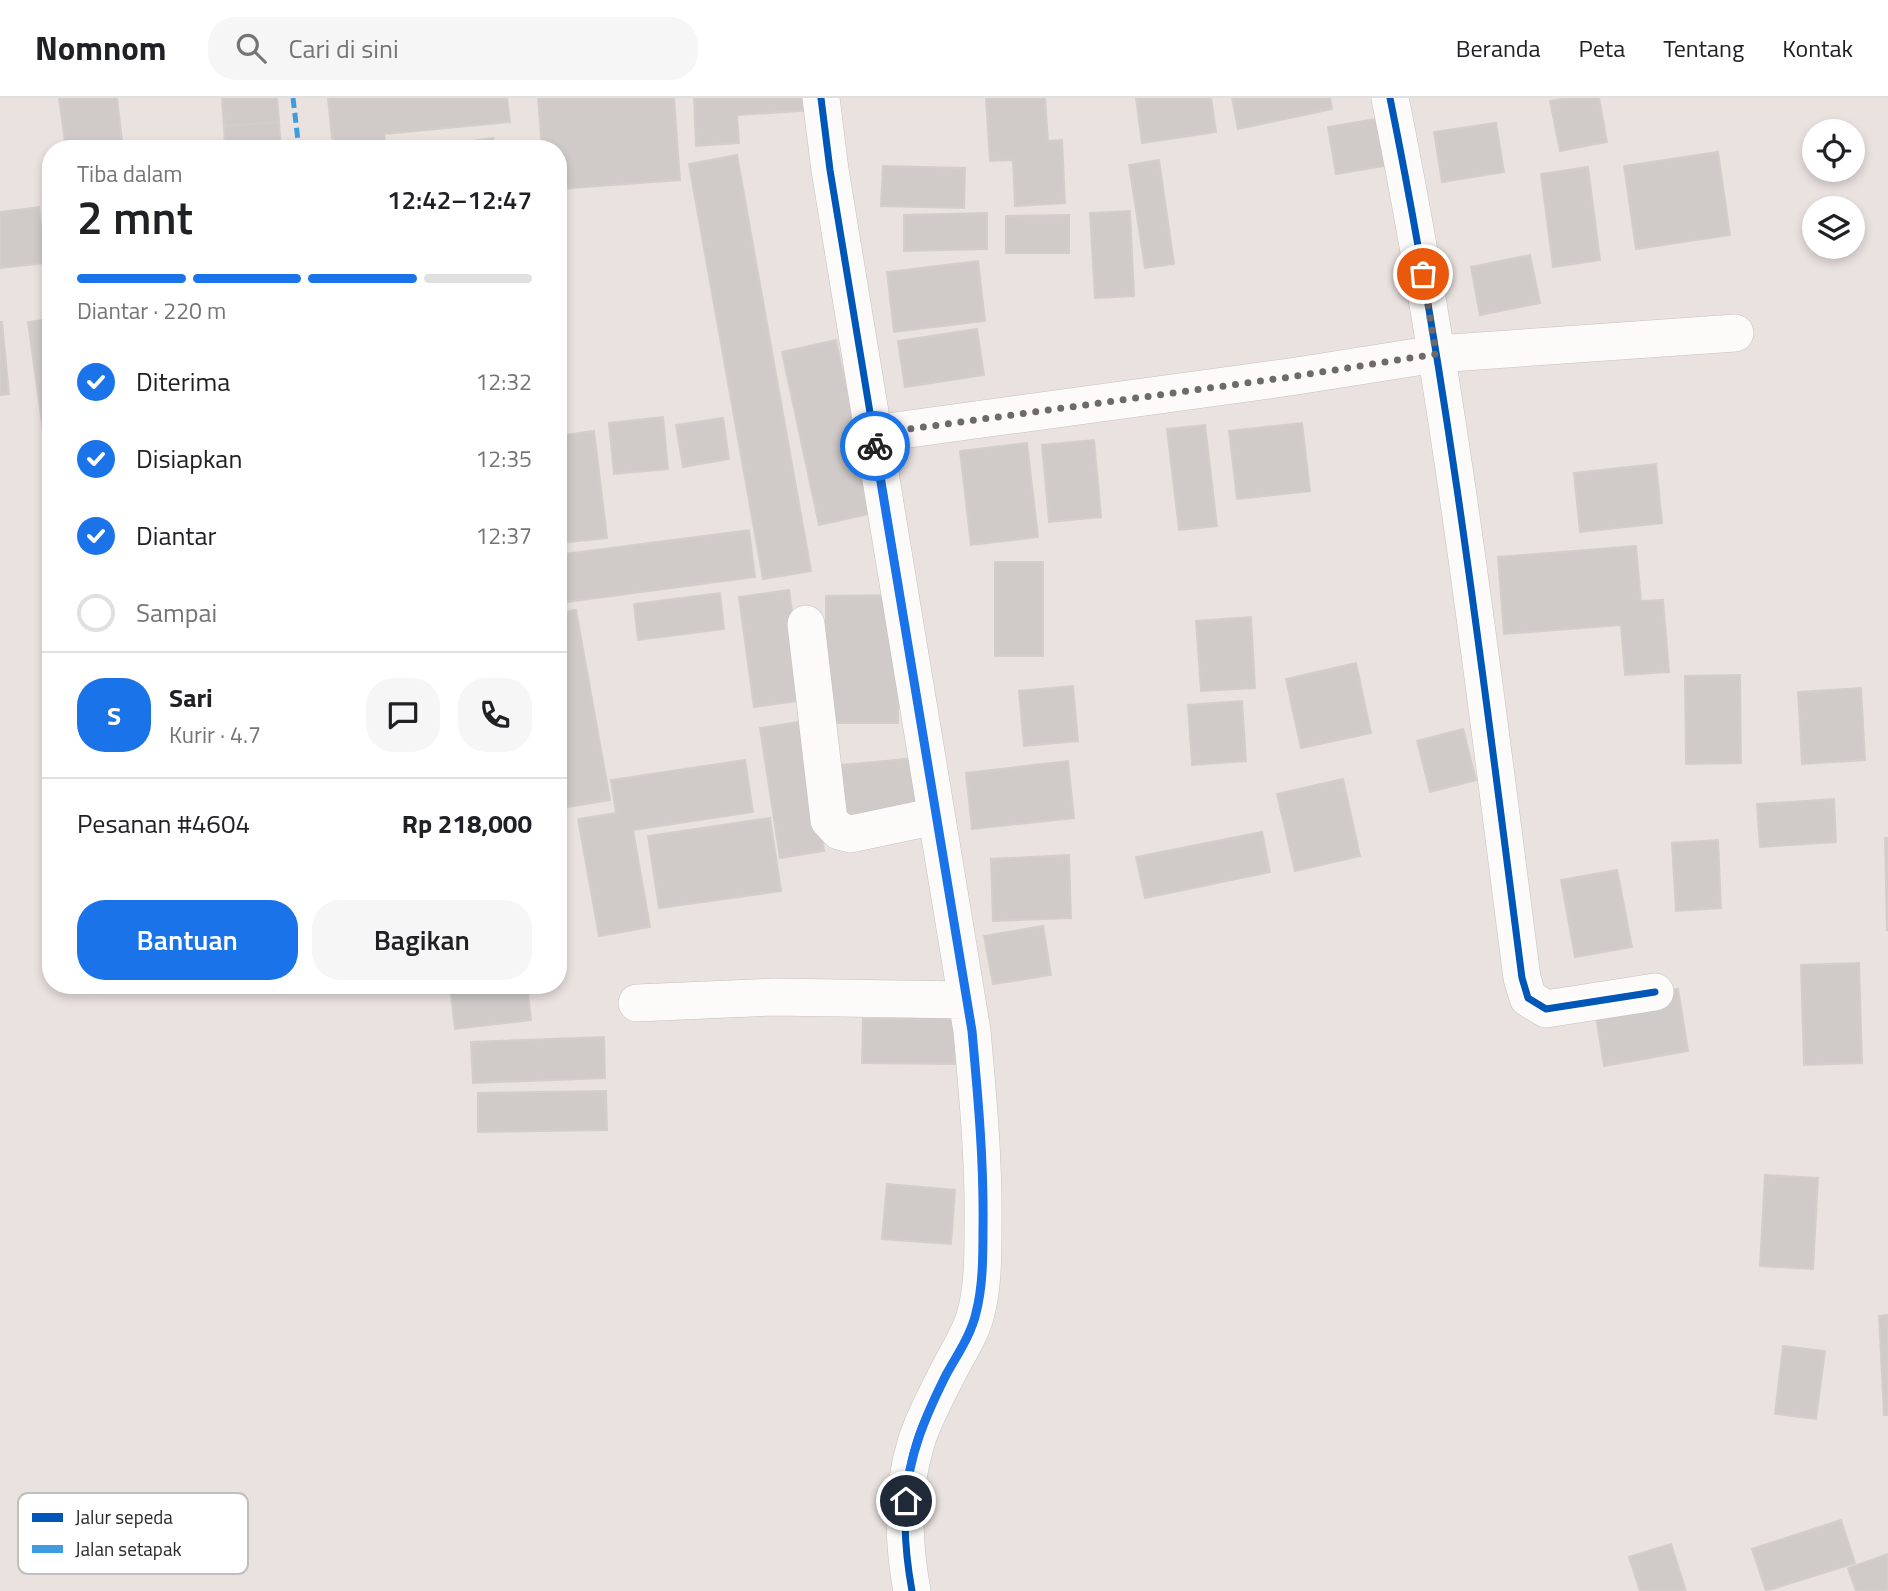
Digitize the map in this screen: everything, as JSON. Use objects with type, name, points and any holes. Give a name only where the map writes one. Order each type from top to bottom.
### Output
[{"type":"street","points":[[821,98],[830,170],[972,1031],[981,1121],[984,1181],[982,1263],[977,1312],[970,1332],[916,1441],[907,1479],[905,1522],[907,1563],[912,1591]]},
{"type":"street","points":[[1390,98],[1419,247],[1477,627],[1522,978],[1528,998],[1546,1009],[1655,992]]},
{"type":"street","points":[[873,434],[1290,377],[1436,354],[1735,333]]},
{"type":"street","points":[[806,624],[829,820],[839,831],[851,834],[936,816]]},
{"type":"street","points":[[637,1003],[774,997],[966,1000]]},
{"type":"building","points":[[59,98],[117,98],[122,140],[65,140]]},
{"type":"building","points":[[222,98],[277,98],[279,122],[224,126]]},
{"type":"building","points":[[328,98],[507,98],[510,122],[384,134],[385,140],[332,138]]},
{"type":"building","points":[[538,98],[674,98],[680,180],[567,188],[567,140],[541,140]]},
{"type":"building","points":[[694,98],[813,98],[814,110],[737,115],[739,143],[696,146]]},
{"type":"building","points":[[986,98],[1045,98],[1048,141],[1062,140],[1065,203],[1015,206],[1013,160],[990,161]]},
{"type":"building","points":[[1136,98],[1211,98],[1216,132],[1142,143]]},
{"type":"building","points":[[1232,98],[1330,98],[1332,109],[1238,129]]},
{"type":"building","points":[[1599,98],[1607,142],[1560,151],[1550,101]]},
{"type":"building","points":[[1388,117],[1396,164],[1336,174],[1328,127]]},
{"type":"building","points":[[279,122],[280,140],[225,140],[224,126]]},
{"type":"building","points":[[1496,123],[1504,172],[1442,182],[1434,132]]},
{"type":"building","points":[[1718,152],[1730,235],[1636,249],[1624,166]]},
{"type":"building","points":[[737,155],[811,571],[763,579],[689,164]]},
{"type":"building","points":[[1159,160],[1174,264],[1145,268],[1129,165]]},
{"type":"building","points":[[883,166],[965,168],[964,208],[881,206]]},
{"type":"building","points":[[1588,167],[1600,260],[1553,267],[1541,174]]},
{"type":"building","points":[[39,207],[42,263],[0,268],[0,212]]},
{"type":"building","points":[[1130,211],[1134,296],[1095,298],[1090,213]]},
{"type":"building","points":[[987,213],[987,249],[904,251],[904,215]]},
{"type":"building","points":[[1069,215],[1069,253],[1006,253],[1006,216]]},
{"type":"building","points":[[1530,255],[1540,303],[1480,315],[1471,267]]},
{"type":"building","points":[[978,261],[985,321],[894,332],[887,272]]},
{"type":"building","points":[[42,320],[42,423],[28,322]]},
{"type":"building","points":[[0,322],[9,394],[0,395]]},
{"type":"building","points":[[977,329],[984,375],[905,387],[898,341]]},
{"type":"building","points":[[836,340],[873,513],[819,525],[782,352]]},
{"type":"building","points":[[663,417],[668,469],[614,474],[609,423]]},
{"type":"building","points":[[723,418],[729,459],[683,467],[676,425]]},
{"type":"building","points":[[1302,423],[1310,491],[1237,499],[1229,431]]},
{"type":"building","points":[[1205,425],[1217,526],[1179,530],[1167,429]]},
{"type":"building","points":[[594,431],[607,538],[567,542],[567,435]]},
{"type":"building","points":[[1094,440],[1101,517],[1049,522],[1042,445]]},
{"type":"building","points":[[1027,443],[1038,537],[971,545],[960,451]]},
{"type":"building","points":[[1656,464],[1662,523],[1580,532],[1574,473]]},
{"type":"building","points":[[749,530],[755,577],[567,602],[567,554]]},
{"type":"building","points":[[1636,546],[1641,601],[1663,600],[1669,672],[1625,675],[1621,625],[1504,634],[1498,557]]},
{"type":"building","points":[[995,562],[1043,562],[1043,656],[995,656]]},
{"type":"building","points":[[789,590],[804,700],[754,707],[739,597]]},
{"type":"building","points":[[720,593],[724,629],[638,640],[634,604]]},
{"type":"building","points":[[898,595],[898,723],[826,723],[826,596]]},
{"type":"building","points":[[576,610],[610,800],[568,807],[567,802],[567,612]]},
{"type":"building","points":[[1251,617],[1255,688],[1201,691],[1196,621]]},
{"type":"building","points":[[1356,663],[1371,733],[1301,748],[1286,679]]},
{"type":"building","points":[[1740,675],[1741,763],[1686,764],[1685,676]]},
{"type":"building","points":[[1073,686],[1078,741],[1024,746],[1019,691]]},
{"type":"building","points":[[1861,688],[1865,760],[1802,764],[1798,692]]},
{"type":"building","points":[[1242,701],[1246,761],[1192,765],[1188,705]]},
{"type":"building","points":[[805,721],[824,851],[780,858],[760,728]]},
{"type":"building","points":[[1463,729],[1476,780],[1430,792],[1417,741]]},
{"type":"building","points":[[915,758],[919,806],[837,815],[832,766]]},
{"type":"building","points":[[745,760],[753,812],[633,830],[650,927],[599,936],[578,819],[616,813],[611,780]]},
{"type":"building","points":[[1068,761],[1074,818],[972,829],[966,773]]},
{"type":"building","points":[[1343,779],[1360,856],[1295,871],[1277,794]]},
{"type":"building","points":[[1834,799],[1836,842],[1760,847],[1757,804]]},
{"type":"building","points":[[770,818],[781,891],[659,908],[648,836]]},
{"type":"building","points":[[1262,832],[1270,872],[1145,898],[1136,857]]},
{"type":"building","points":[[1885,838],[1888,838],[1888,930],[1887,930]]},
{"type":"building","points":[[1718,840],[1721,908],[1676,911],[1672,843]]},
{"type":"building","points":[[1069,855],[1071,918],[993,921],[991,859]]},
{"type":"building","points":[[1617,870],[1632,947],[1575,957],[1561,880]]},
{"type":"building","points":[[1043,926],[1051,975],[993,984],[984,936]]},
{"type":"building","points":[[1859,963],[1862,1063],[1804,1065],[1801,965]]},
{"type":"building","points":[[1678,989],[1688,1051],[1604,1066],[1594,1004]]},
{"type":"building","points":[[451,994],[528,994],[531,1020],[455,1029]]},
{"type":"building","points":[[863,1019],[956,1019],[955,1064],[862,1063]]},
{"type":"building","points":[[604,1037],[605,1078],[473,1083],[471,1042]]},
{"type":"building","points":[[606,1091],[607,1130],[478,1132],[478,1093]]},
{"type":"building","points":[[1765,1175],[1818,1178],[1813,1269],[1760,1266]]},
{"type":"building","points":[[887,1184],[955,1190],[951,1244],[882,1239]]},
{"type":"building","points":[[1888,1315],[1888,1415],[1884,1415],[1879,1316]]},
{"type":"building","points":[[1783,1346],[1825,1351],[1816,1419],[1775,1414]]},
{"type":"building","points":[[1841,1520],[1855,1563],[1766,1591],[1752,1549]]},
{"type":"building","points":[[1671,1544],[1686,1591],[1640,1591],[1629,1557]]},
{"type":"building","points":[[1888,1554],[1888,1591],[1856,1591],[1848,1568]]},
{"type":"marked path","points":[[293,98],[298,140]]},
{"type":"cycle path","points":[[821,98],[830,170],[972,1031],[980,1130],[983,1203],[980,1292],[970,1330],[925,1419],[911,1461],[905,1517],[912,1591]]},
{"type":"cycle path","points":[[1390,98],[1448,426],[1522,978],[1528,998],[1546,1009],[1655,992]]},
{"type":"way so far","points":[[875,446],[873,434],[1290,377],[1436,354],[1423,274]]},
{"type":"route","points":[[875,446],[972,1031],[984,1181],[982,1263],[977,1312],[970,1332],[916,1441],[907,1479],[906,1501]]}]
